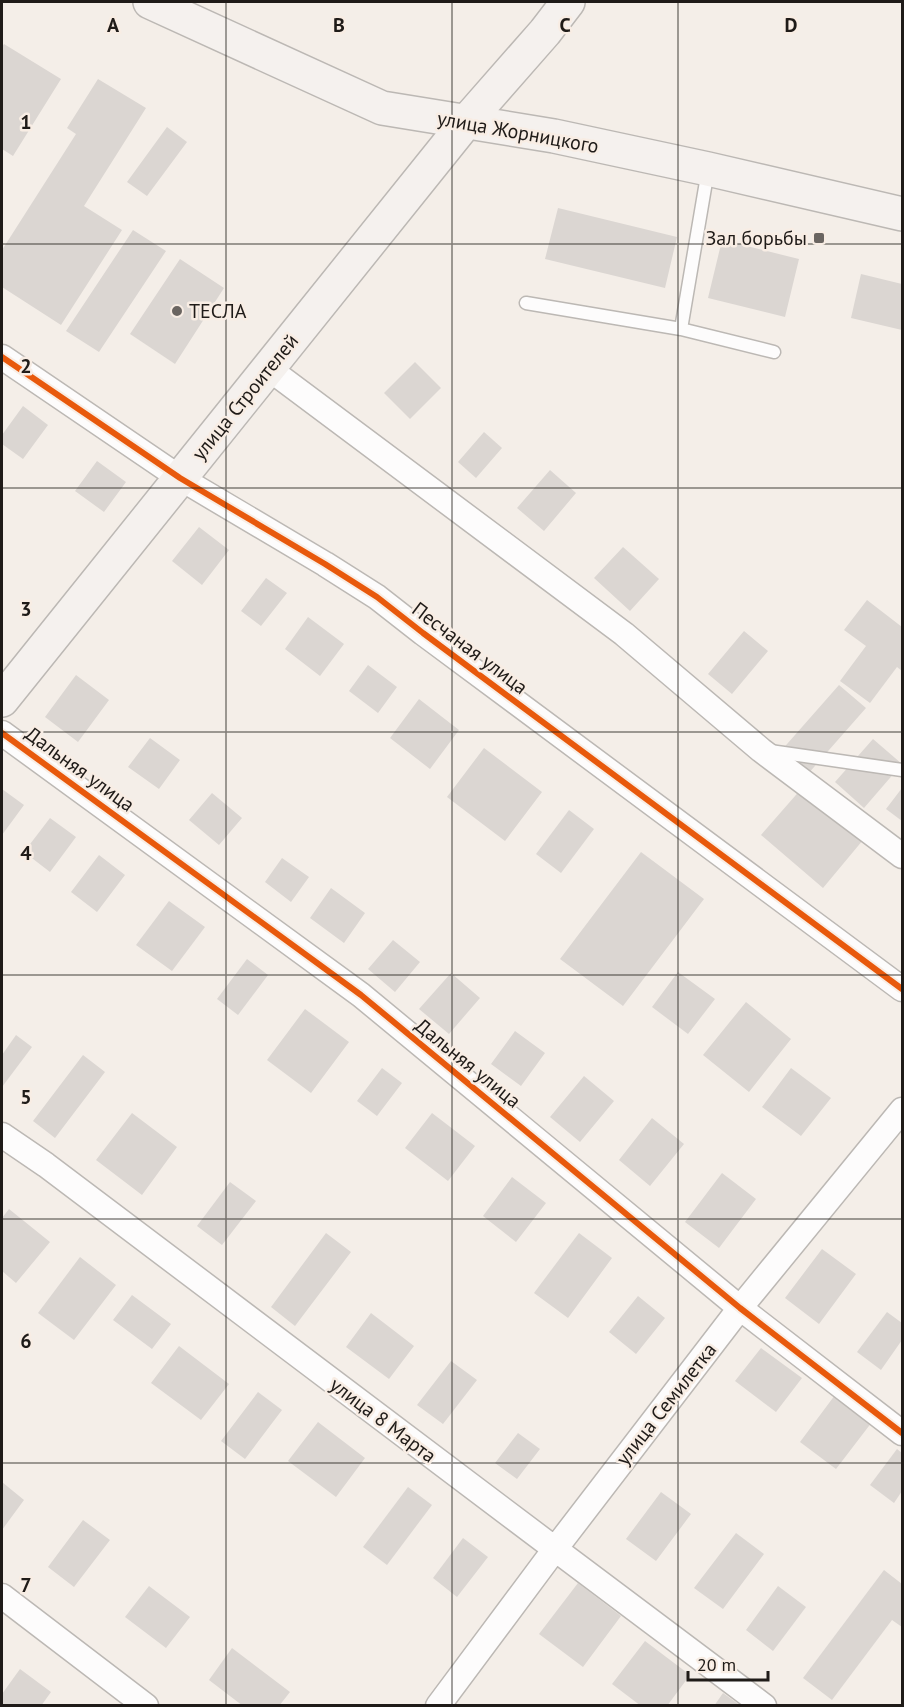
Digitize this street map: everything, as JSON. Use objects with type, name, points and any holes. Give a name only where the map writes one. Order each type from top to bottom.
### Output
[{"type":"main road","name":"улица Жорницкого","points":[[150,2],[382,108],[554,136],[903,214]]},
{"type":"main road","name":"улица Строителей","points":[[2,700],[466,122],[545,32],[568,2]]},
{"type":"street","name":"Песчаная улица","points":[[2,357],[180,478],[377,597],[903,989]]},
{"type":"street","points":[[268,368],[624,634],[761,750],[903,856]]},
{"type":"street","name":"Дальняя улица","points":[[2,733],[361,995],[740,1308],[903,1433]]},
{"type":"street","name":"улица Семилетка","points":[[438,1706],[740,1308],[903,1110]]},
{"type":"street","name":"улица 8 Марта","points":[[2,1135],[55,1172],[765,1706]]},
{"type":"street","points":[[2,1596],[146,1706]]},
{"type":"lane","points":[[681,329],[708,169]]},
{"type":"lane","points":[[526,303],[681,329],[774,352]]},
{"type":"lane","points":[[761,750],[903,770]]},
{"type":"building","points":[[4,44],[61,79],[13,156],[2,149],[2,47]]},
{"type":"building","points":[[98,79],[146,108],[84,206],[122,230],[61,325],[2,287],[2,250],[76,134],[67,128]]},
{"type":"building","points":[[167,127],[187,142],[147,196],[127,182]]},
{"type":"building","points":[[558,208],[677,237],[665,288],[545,259]]},
{"type":"building","points":[[133,230],[166,251],[99,352],[66,331]]},
{"type":"building","points":[[722,240],[799,259],[785,317],[708,298]]},
{"type":"building","name":"ТЕСЛА","points":[[180,259],[224,288],[175,364],[130,334]]},
{"type":"building","points":[[861,274],[902,284],[902,330],[851,318]]},
{"type":"building","points":[[415,362],[441,388],[410,419],[384,393]]},
{"type":"building","points":[[23,406],[48,425],[23,459],[2,444],[2,435]]},
{"type":"building","points":[[484,432],[502,448],[476,478],[458,462]]},
{"type":"building","points":[[97,461],[126,482],[104,512],[75,491]]},
{"type":"building","points":[[550,470],[576,493],[544,531],[517,508]]},
{"type":"building","points":[[199,527],[229,550],[202,585],[172,561]]},
{"type":"building","points":[[623,547],[659,579],[630,611],[594,578]]},
{"type":"building","points":[[266,578],[287,593],[261,626],[241,611]]},
{"type":"building","points":[[867,600],[902,627],[902,671],[897,667],[870,703],[840,681],[866,646],[844,630]]},
{"type":"building","points":[[308,617],[344,644],[320,676],[285,649]]},
{"type":"building","points":[[744,631],[768,651],[732,694],[708,674]]},
{"type":"building","points":[[368,665],[397,687],[378,713],[349,691]]},
{"type":"building","points":[[76,675],[109,700],[78,742],[45,717]]},
{"type":"building","points":[[839,685],[866,708],[807,775],[780,752]]},
{"type":"building","points":[[419,699],[459,730],[430,769],[390,738]]},
{"type":"building","points":[[150,738],[180,760],[159,789],[128,767]]},
{"type":"building","points":[[873,739],[902,764],[864,808],[835,782]]},
{"type":"building","points":[[484,748],[542,792],[505,841],[447,797]]},
{"type":"building","points":[[802,788],[863,840],[823,888],[761,835]]},
{"type":"building","points":[[902,788],[902,821],[886,809]]},
{"type":"building","points":[[2,789],[24,805],[2,835]]},
{"type":"building","points":[[212,793],[242,818],[219,845],[189,820]]},
{"type":"building","points":[[569,810],[594,829],[561,873],[536,854]]},
{"type":"building","points":[[50,818],[76,837],[50,872],[24,852]]},
{"type":"building","points":[[641,852],[704,899],[623,1006],[560,959]]},
{"type":"building","points":[[99,855],[125,875],[97,912],[71,892]]},
{"type":"building","points":[[282,858],[309,877],[291,902],[265,882]]},
{"type":"building","points":[[331,888],[365,913],[344,943],[310,918]]},
{"type":"building","points":[[169,901],[205,927],[172,971],[136,945]]},
{"type":"building","points":[[393,940],[420,962],[395,992],[368,969]]},
{"type":"building","points":[[247,959],[268,975],[238,1015],[217,999]]},
{"type":"building","points":[[678,972],[715,999],[688,1034],[652,1007]]},
{"type":"building","points":[[451,973],[480,998],[449,1034],[419,1009]]},
{"type":"building","points":[[746,1002],[791,1039],[749,1092],[703,1055]]},
{"type":"building","points":[[305,1009],[349,1042],[311,1093],[267,1060]]},
{"type":"building","points":[[515,1031],[545,1053],[521,1086],[491,1064]]},
{"type":"building","points":[[16,1035],[32,1047],[2,1087],[2,1055]]},
{"type":"building","points":[[83,1055],[105,1072],[55,1138],[33,1121]]},
{"type":"building","points":[[382,1068],[402,1083],[377,1116],[357,1101]]},
{"type":"building","points":[[791,1068],[831,1098],[801,1136],[762,1107]]},
{"type":"building","points":[[584,1076],[614,1101],[580,1142],[550,1117]]},
{"type":"building","points":[[132,1113],[177,1147],[142,1195],[96,1160]]},
{"type":"building","points":[[432,1113],[475,1146],[448,1181],[405,1148]]},
{"type":"building","points":[[652,1118],[684,1144],[650,1186],[619,1160]]},
{"type":"building","points":[[722,1173],[756,1199],[719,1248],[685,1222]]},
{"type":"building","points":[[512,1177],[546,1203],[516,1242],[483,1216]]},
{"type":"building","points":[[230,1182],[256,1201],[222,1245],[197,1226]]},
{"type":"building","points":[[9,1209],[50,1242],[16,1283],[2,1271],[2,1218]]},
{"type":"building","points":[[326,1233],[351,1252],[295,1326],[271,1307]]},
{"type":"building","points":[[579,1233],[612,1258],[568,1318],[534,1293]]},
{"type":"building","points":[[822,1249],[856,1274],[819,1324],[785,1298]]},
{"type":"building","points":[[80,1257],[116,1285],[74,1340],[38,1313]]},
{"type":"building","points":[[132,1295],[171,1324],[152,1349],[113,1320]]},
{"type":"building","points":[[638,1296],[665,1318],[636,1354],[609,1332]]},
{"type":"building","points":[[887,1312],[902,1323],[902,1340],[881,1370],[857,1352]]},
{"type":"building","points":[[371,1313],[414,1346],[389,1379],[346,1347]]},
{"type":"building","points":[[179,1346],[229,1384],[201,1420],[151,1383]]},
{"type":"building","points":[[761,1348],[802,1378],[776,1412],[735,1381]]},
{"type":"building","points":[[451,1361],[477,1380],[443,1424],[417,1405]]},
{"type":"building","points":[[258,1392],[282,1410],[245,1459],[221,1441]]},
{"type":"building","points":[[835,1395],[872,1422],[836,1469],[800,1442]]},
{"type":"building","points":[[318,1422],[365,1458],[336,1497],[288,1461]]},
{"type":"building","points":[[518,1433],[540,1449],[517,1479],[495,1463]]},
{"type":"building","points":[[897,1449],[902,1453],[902,1491],[894,1503],[870,1485]]},
{"type":"building","points":[[2,1482],[24,1500],[2,1530]]},
{"type":"building","points":[[408,1487],[432,1505],[387,1565],[363,1547]]},
{"type":"building","points":[[661,1492],[691,1514],[656,1561],[626,1539]]},
{"type":"building","points":[[83,1520],[110,1540],[74,1587],[48,1567]]},
{"type":"building","points":[[736,1533],[764,1554],[723,1609],[694,1588]]},
{"type":"building","points":[[463,1538],[488,1557],[457,1597],[433,1578]]},
{"type":"building","points":[[884,1570],[902,1584],[902,1627],[892,1620],[832,1700],[803,1678]]},
{"type":"building","points":[[578,1583],[621,1616],[583,1667],[539,1634]]},
{"type":"building","points":[[149,1586],[190,1617],[166,1648],[125,1617]]},
{"type":"building","points":[[778,1586],[806,1607],[773,1651],[746,1630]]},
{"type":"building","points":[[645,1641],[690,1675],[667,1706],[641,1706],[612,1684]]},
{"type":"building","points":[[232,1648],[290,1692],[279,1706],[243,1706],[209,1680]]},
{"type":"building","points":[[20,1669],[51,1692],[41,1706],[2,1706],[2,1694]]},
{"type":"building","points":[[723,1693],[741,1706],[714,1706]]},
{"type":"cycle path","points":[[2,357],[180,478],[377,597],[902,989]]},
{"type":"cycle path","points":[[2,733],[361,995],[740,1308],[902,1433]]},
{"type":"place","name":"Зал борьбы","points":[[819,238]]},
{"type":"place","name":"ТЕСЛА","points":[[177,311]]}]
